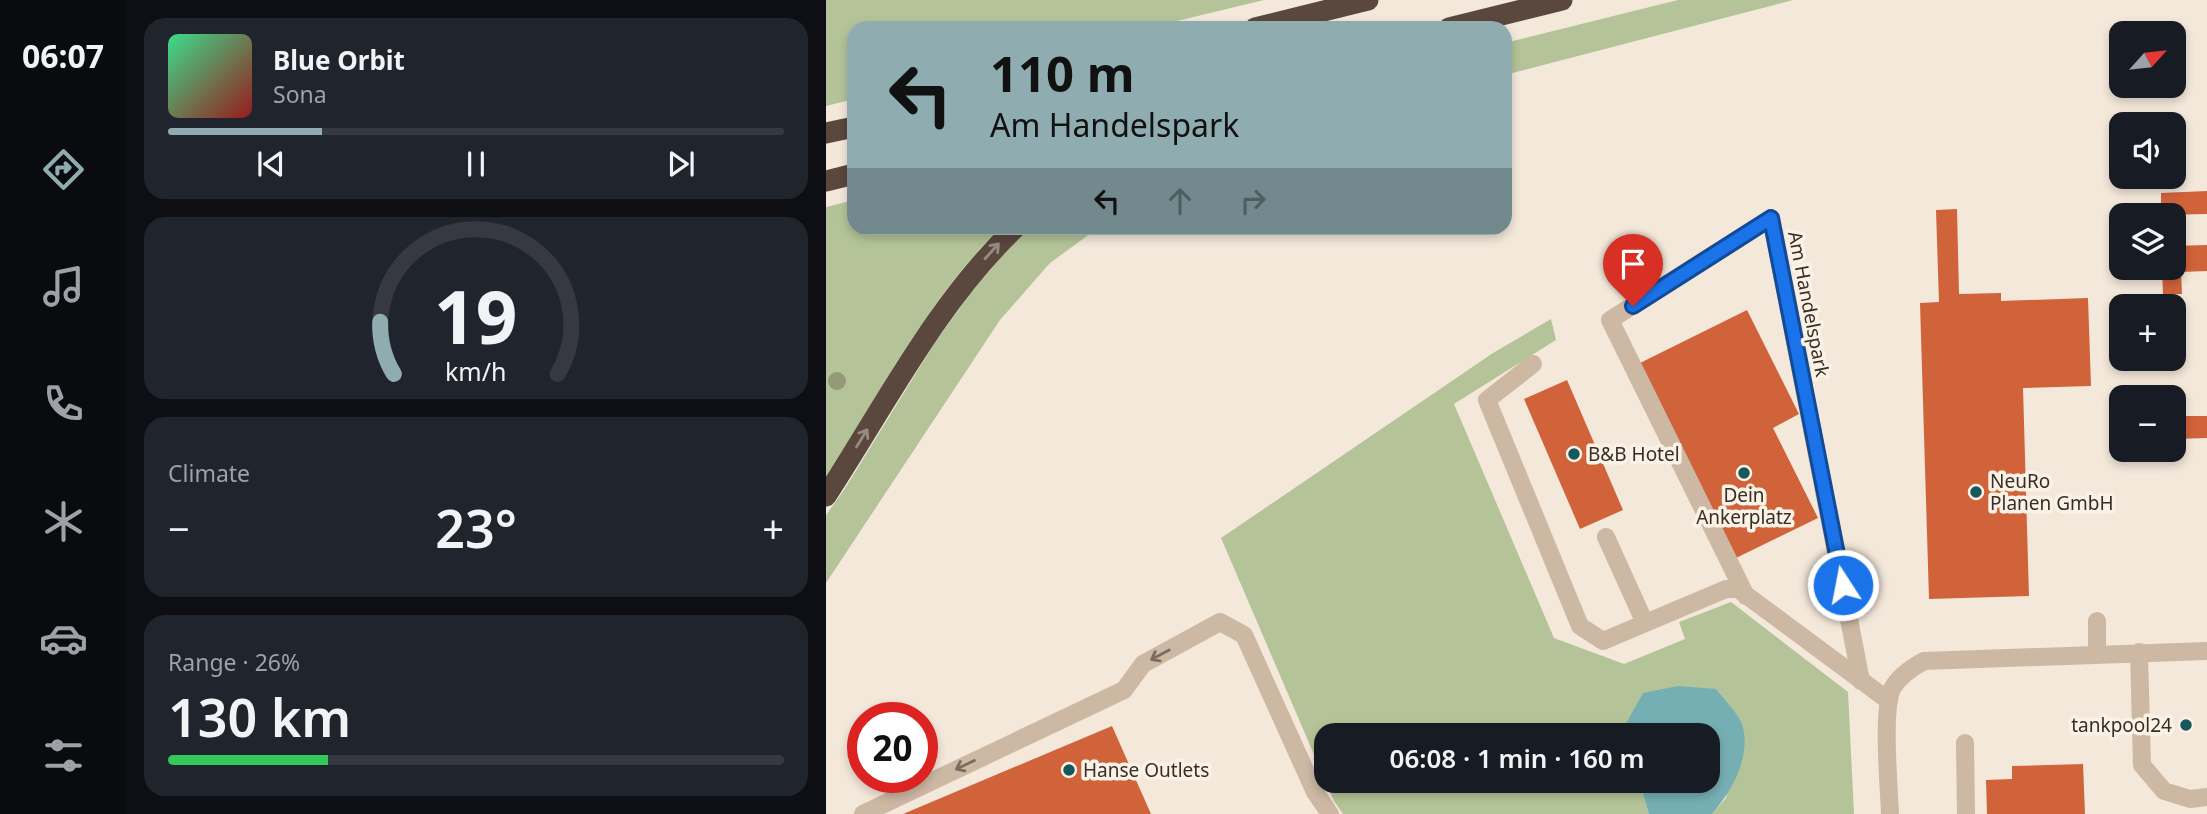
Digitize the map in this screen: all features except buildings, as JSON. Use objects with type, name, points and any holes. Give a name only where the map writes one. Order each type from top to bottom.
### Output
[{"type":"highway","points":[[1283,21],[1368,0]]},
{"type":"highway","points":[[1476,21],[1562,0]]},
{"type":"highway","points":[[826,133],[847,128]]},
{"type":"highway","points":[[826,181],[847,176]]},
{"type":"highway","points":[[826,496],[948,303],[1008,235]]},
{"type":"street","name":"Am Handelspark","points":[[1861,681],[1771,218],[1610,320],[1746,596],[1861,681],[1889,701]]},
{"type":"street","points":[[1533,364],[1487,400],[1580,626],[1603,641],[1726,589],[1738,589],[1746,596]]},
{"type":"street","points":[[1606,537],[1645,622]]},
{"type":"street","points":[[2097,621],[2097,654]]},
{"type":"street","points":[[863,814],[1124,691],[1143,664],[1220,622],[1244,635],[1315,792],[1331,814]]},
{"type":"street","points":[[1890,814],[1887,724],[1889,701],[1892,690],[1910,668],[1924,661],[2207,651]]},
{"type":"street","points":[[2138,652],[2142,765],[2164,791],[2190,799],[2207,797]]},
{"type":"street","points":[[1965,743],[1966,814]]},
{"type":"green space","points":[[826,0],[1264,0],[1177,21],[847,21],[847,101],[826,106]]},
{"type":"green space","points":[[1678,0],[1793,0],[1512,73],[1512,41]]},
{"type":"green space","points":[[847,202],[847,235],[994,235],[950,285],[928,316],[826,476],[826,207]]},
{"type":"green space","points":[[1021,235],[1088,235],[1050,263],[1000,320],[826,583],[826,515],[934,344],[970,294]]},
{"type":"green space","points":[[1551,319],[1556,340],[1454,404],[1554,638],[1624,664],[1685,639],[1679,622],[1731,602],[1848,692],[1854,814],[1712,814],[1726,798],[1742,723],[1314,723],[1314,754],[1221,538],[1493,353]]},
{"type":"green space","points":[[1331,793],[1643,793],[1649,814],[1343,814]]},
{"type":"water","points":[[1678,686],[1716,689],[1742,724],[1744,748],[1738,772],[1727,795],[1712,814],[1649,814],[1643,793],[1720,793],[1720,723],[1626,723],[1643,693]]},
{"type":"place","name":"B&B Hotel","points":[[1574,454]]},
{"type":"place","name":"Dein Ankerplatz","points":[[1744,473]]},
{"type":"place","name":"NeuRo Planen GmbH","points":[[1976,492]]},
{"type":"place","name":"tankpool24","points":[[2186,725]]},
{"type":"place","name":"Hanse Outlets","points":[[1069,770]]},
{"type":"route","points":[[1633,306],[1771,218],[1843,585]]}]
